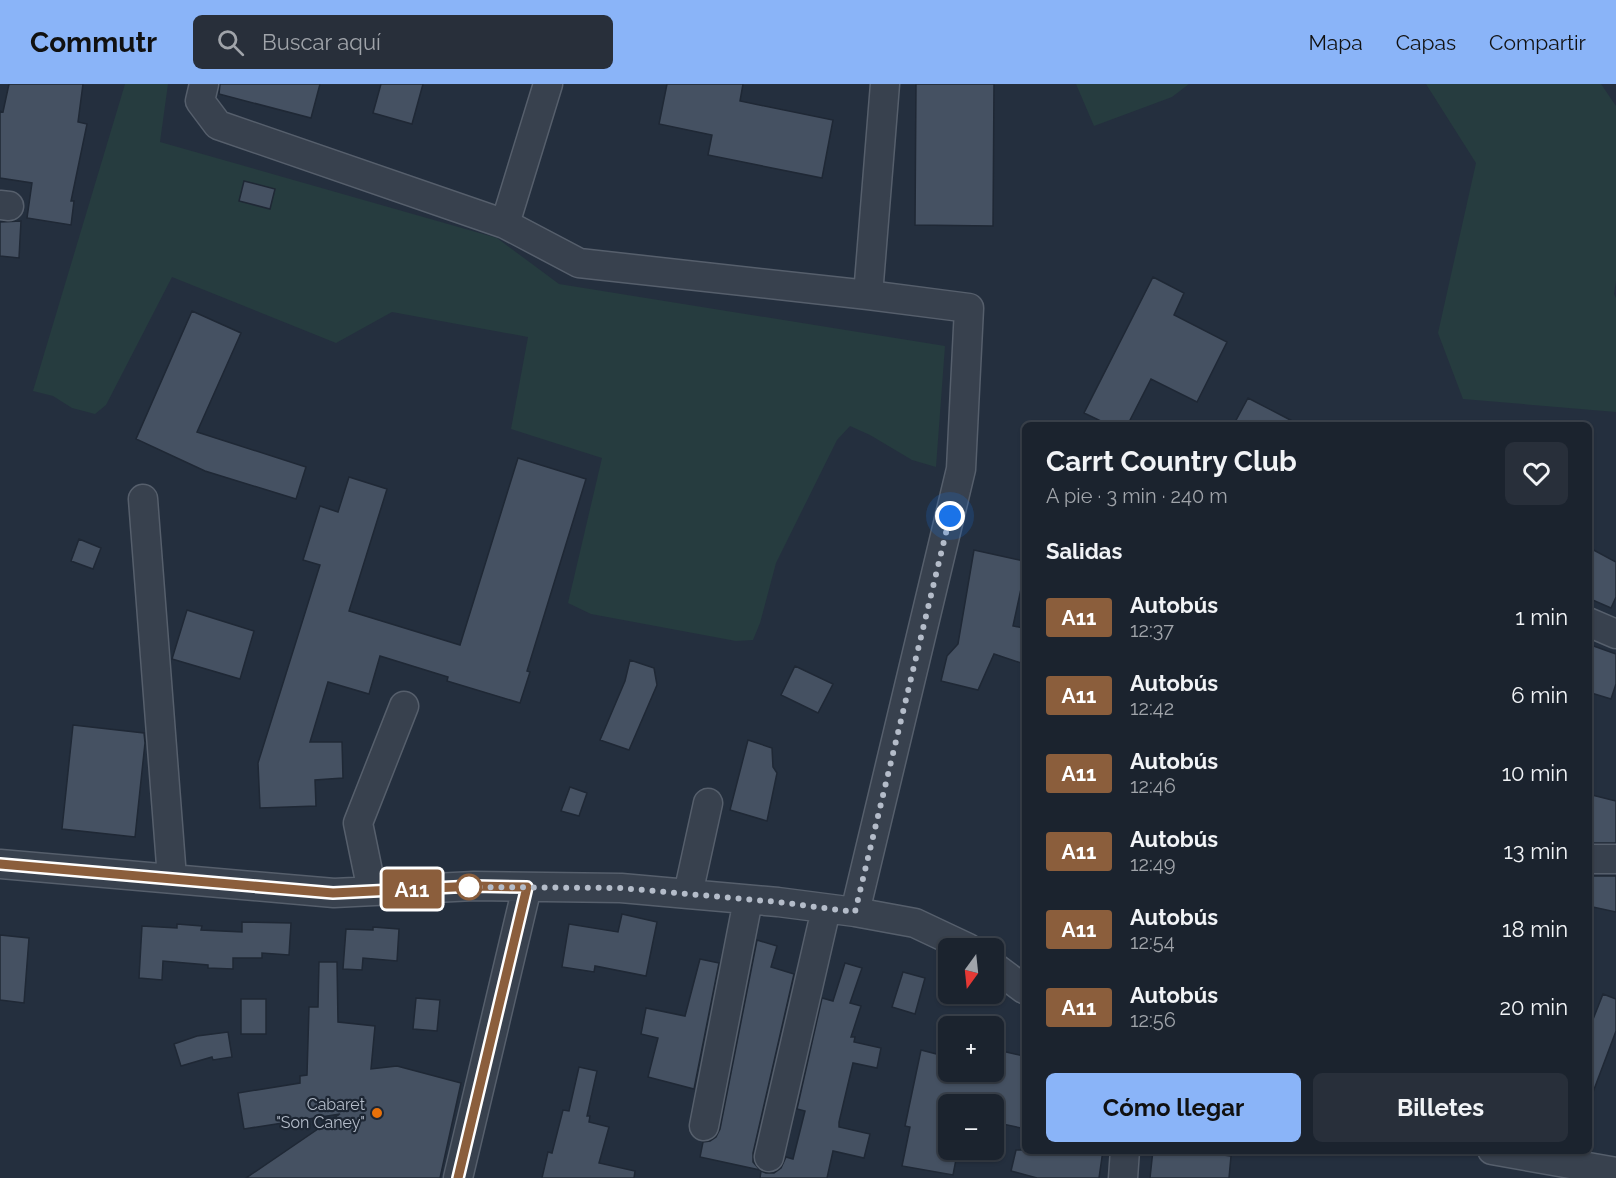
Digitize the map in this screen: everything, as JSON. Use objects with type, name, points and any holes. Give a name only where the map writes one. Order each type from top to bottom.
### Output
[{"type":"street","points":[[204,84],[200,101],[218,125],[505,224],[579,263],[969,308],[961,469],[855,912]]},
{"type":"street","points":[[505,224],[548,84]]},
{"type":"street","points":[[868,295],[885,84]]},
{"type":"street","points":[[143,499],[172,878]]},
{"type":"street","points":[[1592,624],[1616,634]]},
{"type":"street","points":[[372,891],[358,823],[404,706]]},
{"type":"street","points":[[688,894],[708,802]]},
{"type":"street","points":[[1592,860],[1616,859]]},
{"type":"street","points":[[0,864],[333,893],[474,886],[621,888],[855,912],[915,923],[947,938]]},
{"type":"street","points":[[458,1178],[527,887]]},
{"type":"street","points":[[704,1126],[748,900]]},
{"type":"street","points":[[769,1157],[826,909]]},
{"type":"street","points":[[1004,974],[1022,988]]},
{"type":"street","points":[[1123,1178],[1125,1154]]},
{"type":"street","points":[[1515,1154],[1616,1172]]},
{"type":"green space","points":[[125,84],[168,84],[160,142],[497,238],[559,284],[945,346],[936,467],[912,460],[850,426],[837,440],[776,563],[760,623],[753,640],[736,641],[591,614],[568,603],[602,458],[511,429],[528,337],[392,312],[336,343],[172,277],[106,405],[95,414],[72,408],[53,396],[33,391]]},
{"type":"green space","points":[[1076,84],[1189,84],[1172,97],[1094,126]]},
{"type":"green space","points":[[1426,84],[1601,84],[1616,106],[1616,281],[1614,294],[1616,298],[1616,412],[1463,399],[1438,333],[1476,163]]},
{"type":"building","points":[[9,84],[83,84],[78,122],[87,124],[71,201],[74,201],[71,225],[27,218],[32,183],[0,178],[0,111],[3,112]]},
{"type":"building","points":[[220,84],[320,84],[311,118],[219,94]]},
{"type":"building","points":[[381,84],[423,84],[412,124],[373,113]]},
{"type":"building","points":[[667,84],[743,84],[740,101],[833,120],[822,178],[708,155],[712,135],[659,124]]},
{"type":"building","points":[[916,84],[994,84],[993,226],[915,225]]},
{"type":"building","points":[[244,181],[275,189],[270,209],[239,201]]},
{"type":"building","points":[[21,221],[19,258],[0,256],[0,222]]},
{"type":"building","points":[[1153,277],[1184,293],[1174,315],[1227,342],[1197,402],[1151,379],[1129,422],[1103,422],[1084,413]]},
{"type":"building","points":[[192,311],[241,333],[197,432],[306,467],[296,499],[205,471],[136,439]]},
{"type":"building","points":[[1248,398],[1294,422],[1235,422]]},
{"type":"building","points":[[518,458],[586,479],[527,671],[530,672],[520,703],[447,681],[448,677],[380,656],[369,694],[328,682],[310,742],[342,742],[343,778],[315,780],[316,806],[260,808],[258,763],[320,565],[303,560],[320,506],[338,512],[349,477],[387,489],[349,611],[460,645]]},
{"type":"building","points":[[79,539],[101,548],[93,569],[71,561]]},
{"type":"building","points":[[1592,549],[1616,562],[1616,597],[1611,608],[1592,600]]},
{"type":"building","points":[[974,550],[1022,561],[1022,584],[1013,626],[1022,628],[1022,663],[994,654],[978,690],[941,681],[947,656],[958,644]]},
{"type":"building","points":[[187,610],[254,631],[240,679],[172,659]]},
{"type":"building","points":[[1592,645],[1616,654],[1616,684],[1611,699],[1592,693]]},
{"type":"building","points":[[630,660],[654,668],[657,685],[629,750],[600,740],[625,681]]},
{"type":"building","points":[[795,666],[833,684],[818,713],[781,695]]},
{"type":"building","points":[[73,725],[144,733],[145,743],[135,837],[62,829]]},
{"type":"building","points":[[748,740],[772,748],[773,767],[777,773],[767,821],[730,810]]},
{"type":"building","points":[[570,787],[587,793],[579,816],[561,811]]},
{"type":"building","points":[[1592,795],[1616,801],[1616,843],[1592,843]]},
{"type":"building","points":[[1592,876],[1616,876],[1616,912],[1592,907]]},
{"type":"building","points":[[622,914],[657,922],[646,976],[595,966],[594,972],[562,967],[569,924],[618,932]]},
{"type":"building","points":[[242,922],[291,923],[289,955],[262,953],[262,958],[233,958],[233,969],[208,968],[208,965],[163,961],[162,980],[139,978],[142,926],[177,928],[177,924],[202,926],[201,930],[242,932]]},
{"type":"building","points":[[373,927],[399,929],[397,961],[363,958],[362,970],[343,969],[346,929],[373,930]]},
{"type":"building","points":[[0,935],[29,938],[24,1003],[0,1000]]},
{"type":"building","points":[[757,940],[777,946],[771,967],[794,974],[753,1153],[753,1162],[760,1170],[700,1157],[703,1142],[716,1137],[720,1129]]},
{"type":"building","points":[[700,959],[719,963],[694,1089],[648,1077],[658,1038],[641,1034],[646,1008],[685,1016]]},
{"type":"building","name":"Cabaret \"Son Caney\"","points":[[319,962],[337,962],[338,1022],[375,1026],[371,1069],[397,1066],[461,1083],[440,1178],[246,1178],[340,1114],[244,1129],[238,1093],[300,1083],[300,1076],[307,1075],[309,1007],[318,1007]]},
{"type":"building","points":[[845,963],[862,968],[850,1003],[861,1006],[851,1037],[855,1037],[854,1042],[881,1048],[877,1068],[853,1063],[839,1122],[839,1127],[870,1134],[864,1158],[833,1151],[827,1178],[760,1178],[761,1171],[774,1173],[781,1168],[786,1157],[793,1159],[805,1111],[797,1109],[822,998],[833,1001]]},
{"type":"building","points":[[903,972],[925,978],[915,1014],[892,1007]]},
{"type":"building","points":[[1603,994],[1616,999],[1616,1031],[1592,1095],[1592,1022]]},
{"type":"building","points":[[416,998],[440,1000],[437,1031],[413,1029]]},
{"type":"building","points":[[241,999],[266,999],[266,1034],[241,1034]]},
{"type":"building","points":[[228,1032],[232,1057],[213,1060],[212,1057],[181,1066],[174,1044],[197,1036]]},
{"type":"building","points":[[921,1050],[938,1054],[938,1082],[1004,1082],[1004,1051],[1022,1056],[1021,1128],[1004,1124],[1004,1094],[938,1094],[938,1160],[956,1160],[953,1175],[902,1166],[910,1127],[905,1126]]},
{"type":"building","points":[[579,1067],[597,1071],[587,1116],[590,1116],[589,1122],[609,1127],[599,1163],[635,1171],[634,1178],[542,1178],[548,1152],[552,1153],[563,1110],[569,1111]]},
{"type":"building","points":[[1016,1150],[1022,1150],[1022,1154],[1102,1154],[1099,1178],[1037,1178],[1011,1171]]},
{"type":"building","points":[[1153,1154],[1231,1156],[1229,1178],[1150,1178]]},
{"type":"bus line","name":"A11","points":[[0,864],[333,893],[474,886],[527,887],[458,1178]]},
{"type":"place","name":"Cabaret \"Son Caney\"","points":[[377,1113]]},
{"type":"route","points":[[469,887],[621,888],[778,902],[855,912],[950,516]]}]
